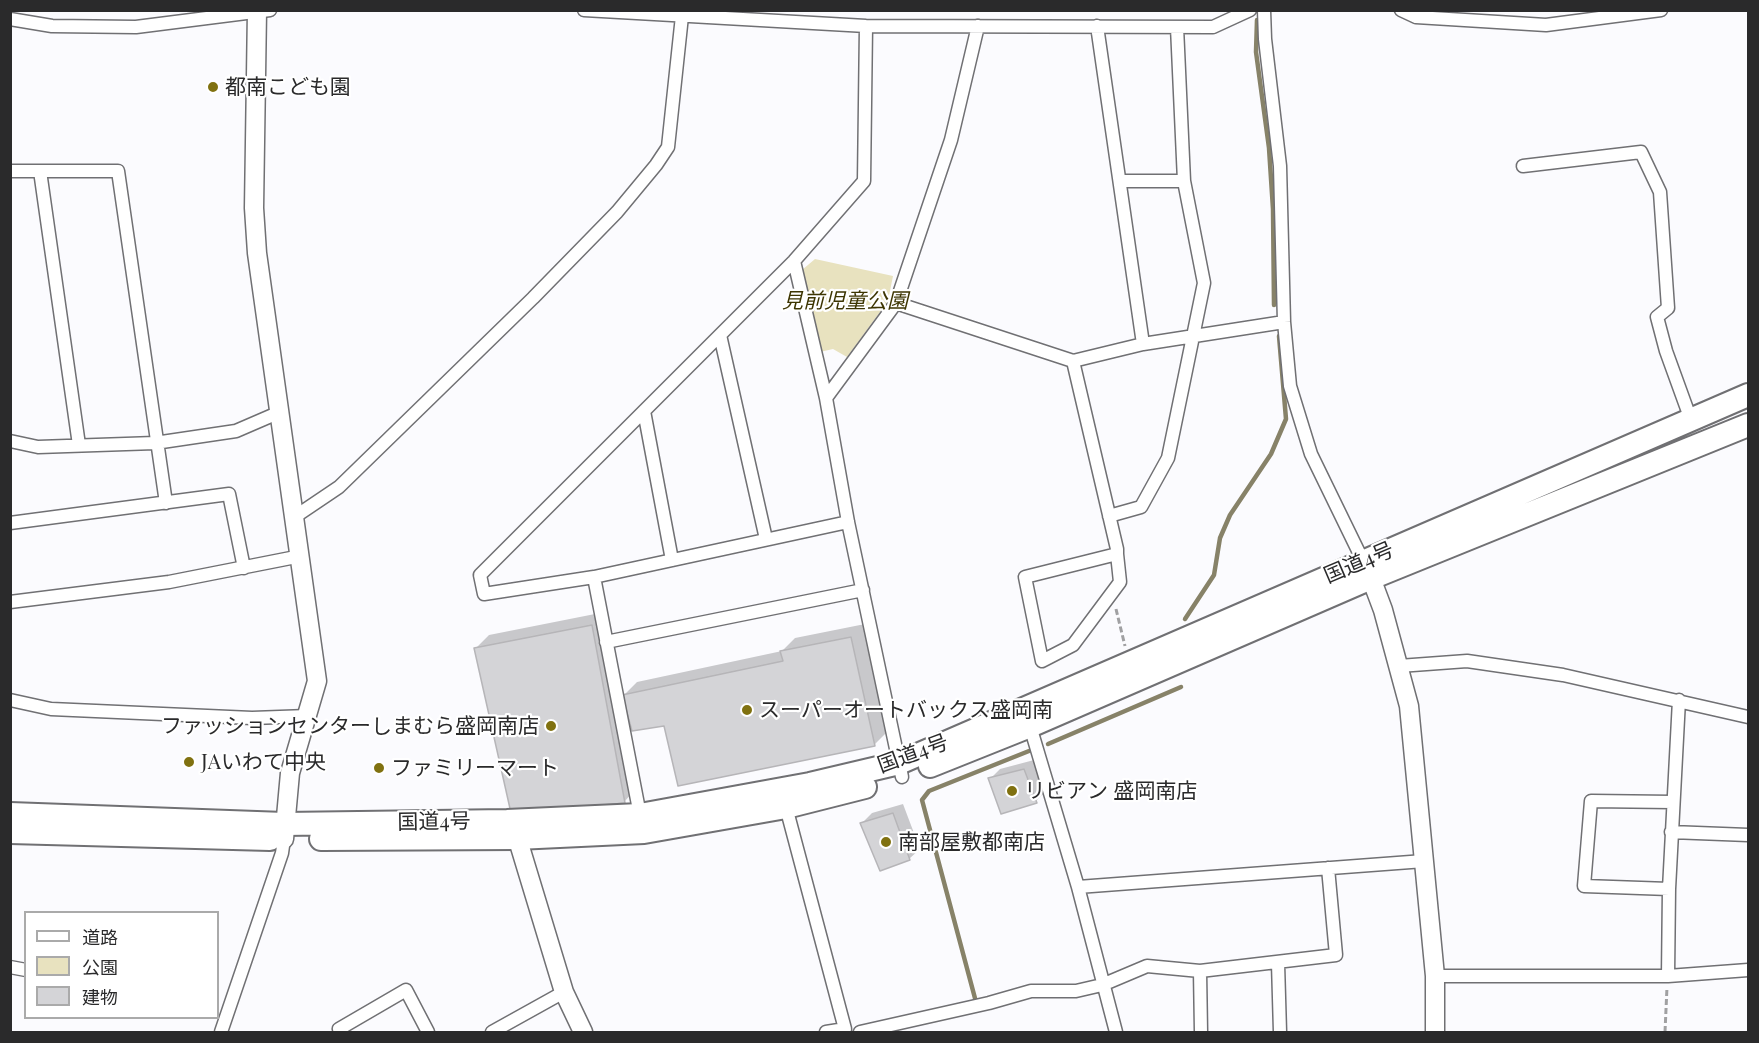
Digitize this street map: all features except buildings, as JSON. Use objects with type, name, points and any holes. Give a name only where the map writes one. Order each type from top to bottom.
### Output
[{"type":"highway","name":"国道4号","points":[[10,832],[515,830],[644,832],[786,807],[1030,726],[1749,395]]},
{"type":"highway","name":"国道4号","points":[[515,830],[640,815],[901,770],[1129,663],[1367,569],[1749,425]]},
{"type":"highway","name":"国道4号","points":[[10,814],[284,831]]},
{"type":"street","points":[[584,10],[866,26],[1177,27],[1213,27],[1250,10]]},
{"type":"street","points":[[1264,10],[1265,39],[1280,166],[1284,322],[1290,386],[1311,454],[1367,569],[1399,666],[1409,706],[1435,976],[1435,1032]]},
{"type":"street","points":[[1401,10],[1416,17],[1546,25],[1662,10]]},
{"type":"street","points":[[10,19],[52,26],[136,27],[261,12],[254,208],[257,253],[296,516],[317,681],[290,773],[282,853],[221,1032]]},
{"type":"street","points":[[296,516],[347,479],[533,298],[617,212],[656,165],[668,147],[682,16]]},
{"type":"street","points":[[848,522],[594,576],[484,594],[480,575],[794,261],[864,182],[866,26]]},
{"type":"street","points":[[826,398],[896,303],[951,140],[978,26]]},
{"type":"street","points":[[1097,26],[1143,344]]},
{"type":"street","points":[[1109,516],[1141,507],[1168,458],[1203,283],[1184,181],[1177,27]]},
{"type":"street","points":[[1523,166],[1641,152],[1660,192],[1668,308],[1657,317],[1666,351],[1691,420]]},
{"type":"street","points":[[10,171],[118,171],[155,443],[166,502]]},
{"type":"street","points":[[40,171],[79,445]]},
{"type":"street","points":[[1119,182],[1184,181]]},
{"type":"street","points":[[794,261],[826,398],[848,522],[901,770]]},
{"type":"street","points":[[896,303],[1073,361],[1143,344],[1284,322]]},
{"type":"street","points":[[720,335],[765,539]]},
{"type":"street","points":[[1073,361],[1117,554],[1119,582],[1073,645],[1042,661],[1024,577],[1117,554]]},
{"type":"street","points":[[644,411],[672,560]]},
{"type":"street","points":[[10,441],[38,447],[155,443],[236,431],[280,412]]},
{"type":"street","points":[[10,523],[229,494],[244,568]]},
{"type":"street","points":[[10,603],[169,582],[301,556]]},
{"type":"street","points":[[594,576],[640,815]]},
{"type":"street","points":[[606,642],[863,590]]},
{"type":"street","points":[[1399,666],[1467,661],[1563,675],[1749,717]]},
{"type":"street","points":[[10,700],[51,709],[252,718],[308,716]]},
{"type":"street","points":[[1668,976],[1671,832],[1679,700]]},
{"type":"street","points":[[1030,726],[1078,887],[1116,1032]]},
{"type":"street","points":[[1669,889],[1584,886],[1591,801],[1673,802]]},
{"type":"street","points":[[786,807],[845,1031],[826,1032]]},
{"type":"street","points":[[515,830],[564,992],[583,1032]]},
{"type":"street","points":[[1671,832],[1749,835]]},
{"type":"street","points":[[1078,887],[1424,861]]},
{"type":"street","points":[[860,1032],[989,1003],[1031,991],[1076,991],[1102,985],[1147,966],[1200,971],[1336,955],[1328,868]]},
{"type":"street","points":[[1278,963],[1280,1032]]},
{"type":"street","points":[[1435,976],[1668,976],[1749,970]]},
{"type":"street","points":[[1200,971],[1201,1032]]},
{"type":"street","points":[[340,1032],[339,1029],[406,990],[428,1032]]},
{"type":"street","points":[[492,1032],[564,992]]},
{"type":"path","points":[[1112,592],[1129,663]]},
{"type":"path","points":[[1665,1032],[1668,976]]},
{"type":"green space","name":"見前児童公園","points":[[815,259],[893,276],[888,301],[847,357],[833,349],[820,352],[802,270]]},
{"type":"waterway","points":[[1257,20],[1256,52],[1269,148],[1273,209],[1274,305]]},
{"type":"waterway","points":[[1185,619],[1214,575],[1220,538],[1230,515],[1271,454],[1286,419],[1279,336]]},
{"type":"waterway","points":[[1048,744],[1181,687]]},
{"type":"waterway","points":[[976,1002],[922,800],[929,791],[1029,751]]},
{"type":"place","name":"都南こども園","points":[[213,87]]},
{"type":"place","name":"スーパーオートバックス盛岡南","points":[[747,710]]},
{"type":"place","name":"ファッションセンターしまむら盛岡南店","points":[[551,726]]},
{"type":"place","name":"JAいわて中央","points":[[189,762]]},
{"type":"place","name":"ファミリーマート","points":[[379,768]]},
{"type":"place","name":"リビアン 盛岡南店","points":[[1012,791]]},
{"type":"place","name":"南部屋敷都南店","points":[[886,842]]}]
